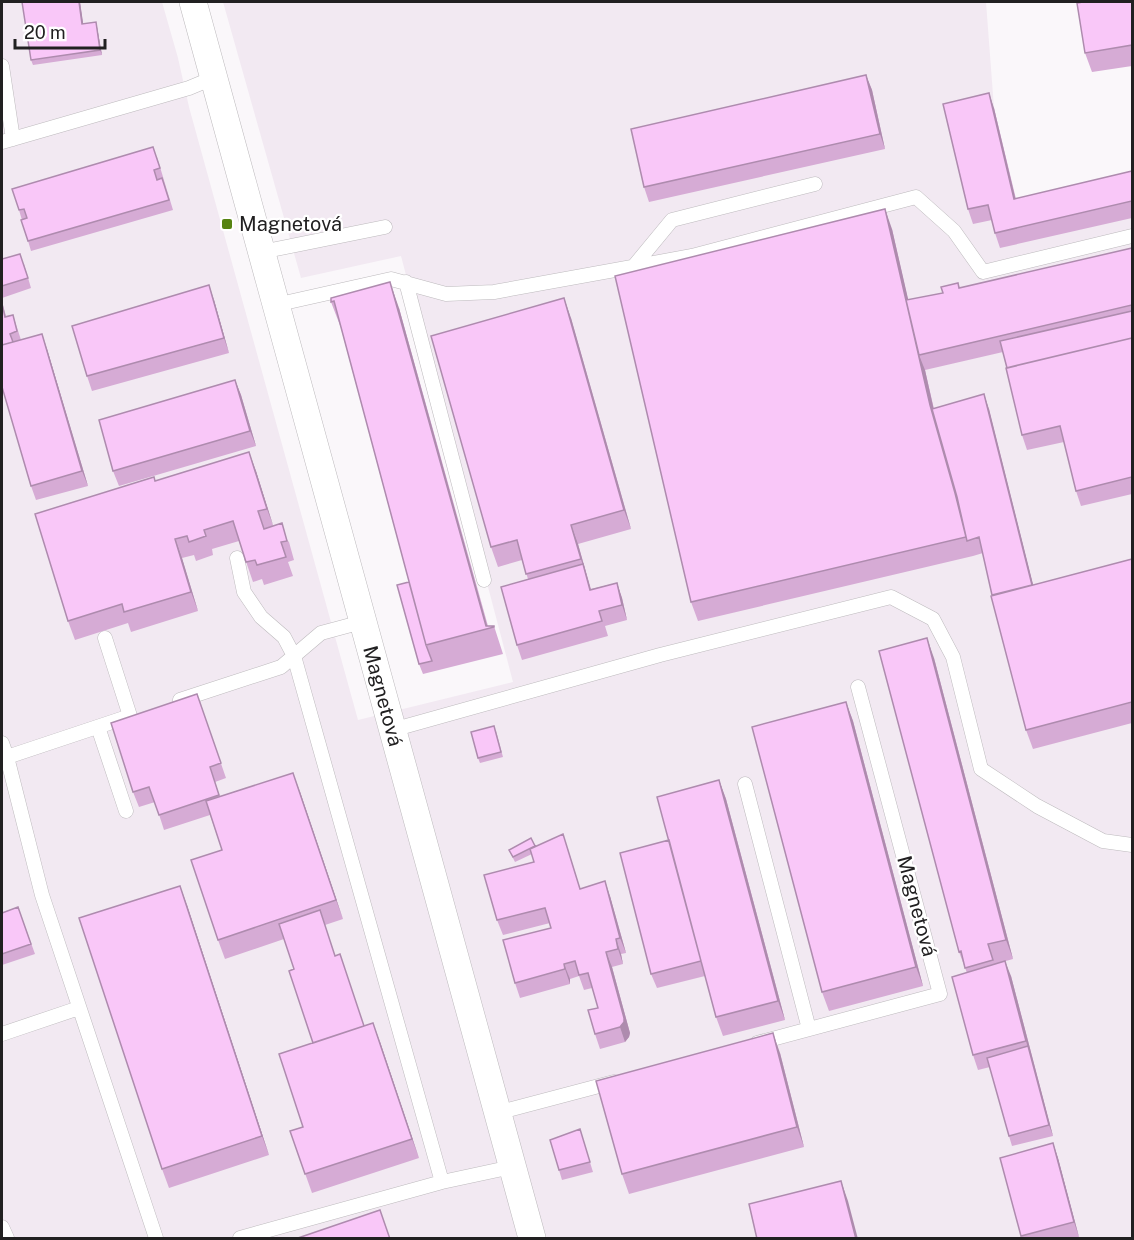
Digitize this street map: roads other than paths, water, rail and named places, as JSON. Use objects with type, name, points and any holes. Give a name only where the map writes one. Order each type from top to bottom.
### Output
[{"type":"street","name":"Magnetová","points":[[193,2],[532,1239]]},
{"type":"lane","points":[[2,66],[7,140],[189,88],[213,78]]},
{"type":"lane","points":[[634,266],[672,220],[815,184]]},
{"type":"lane","points":[[275,304],[391,279],[446,294],[494,292],[692,256],[916,197],[954,231],[983,272],[1132,236]]},
{"type":"lane","points":[[261,252],[385,227]]},
{"type":"lane","points":[[406,282],[484,580]]},
{"type":"lane","points":[[237,558],[244,591],[261,617],[284,637],[294,656],[442,1182]]},
{"type":"lane","points":[[392,730],[660,656],[891,597],[933,619],[953,657],[981,769],[1037,806],[1103,841],[1132,845]]},
{"type":"lane","points":[[162,706],[281,667],[321,633],[362,622]]},
{"type":"lane","points":[[7,757],[135,715],[105,638]]},
{"type":"lane","name":"Magnetová","points":[[742,1047],[940,994],[858,687]]},
{"type":"lane","points":[[98,727],[126,811]]},
{"type":"lane","points":[[2,743],[42,895],[156,1239]]},
{"type":"lane","points":[[745,784],[809,1029]]},
{"type":"lane","points":[[2,1034],[79,1008]]},
{"type":"lane","points":[[497,1113],[630,1077]]},
{"type":"lane","points":[[240,1239],[442,1182],[512,1167]]},
{"type":"lane","points":[[2,1227],[7,1239]]},
{"type":"place","name":"Magnetová","points":[[227,224]]}]
